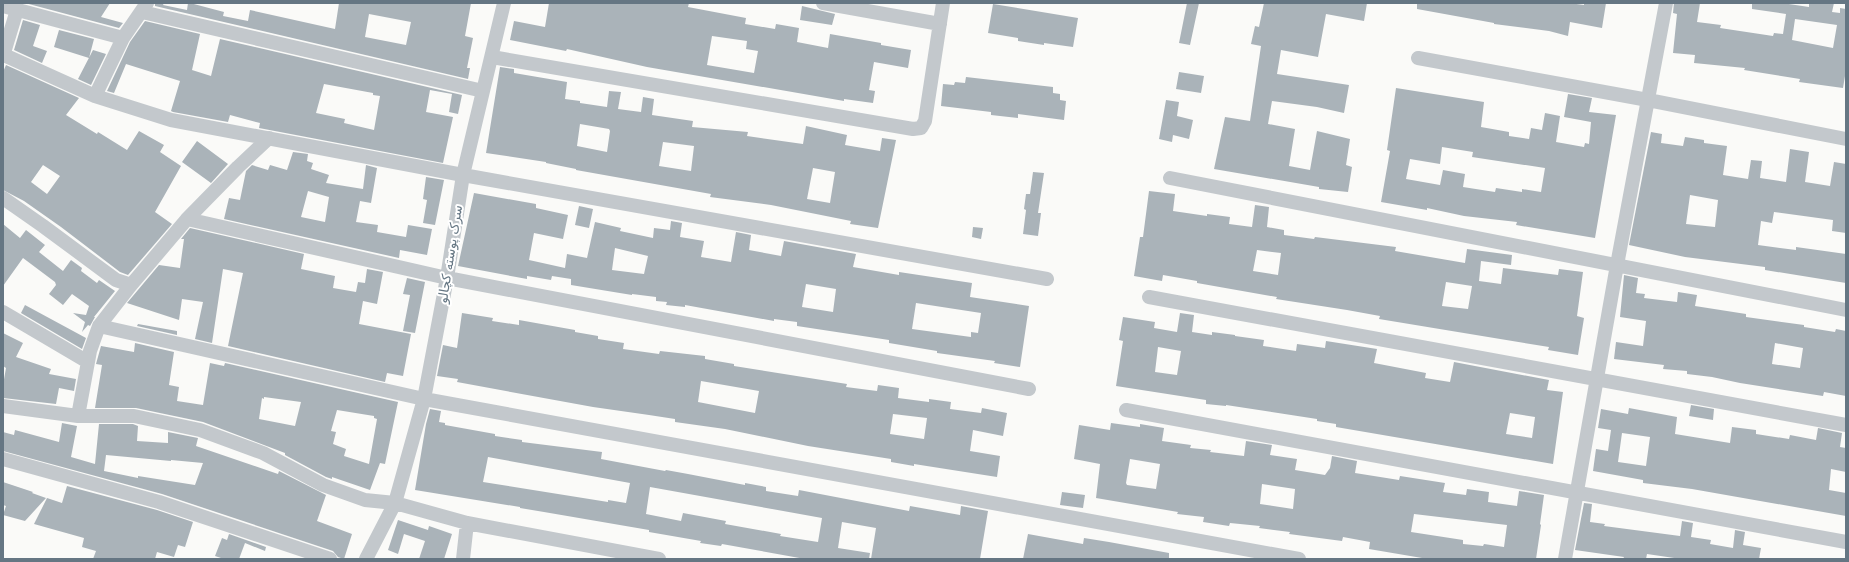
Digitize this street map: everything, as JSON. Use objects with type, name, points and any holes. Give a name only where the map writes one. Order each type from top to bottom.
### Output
[{"type":"street","name":"سرک پوسته کچالو","points":[[366,559],[395,503],[424,399],[447,278],[463,175],[504,3]]},
{"type":"street","points":[[823,3],[940,24]]},
{"type":"street","points":[[492,57],[914,129],[921,128],[925,121],[943,3]]},
{"type":"street","points":[[1565,559],[1598,379],[1617,264],[1666,3]]},
{"type":"street","points":[[3,6],[123,38]]},
{"type":"street","points":[[95,96],[123,38],[145,8],[483,91]]},
{"type":"street","points":[[17,10],[3,55],[95,96],[171,120],[463,175],[1047,278]]},
{"type":"street","points":[[1418,58],[1648,100],[1846,139]]},
{"type":"street","points":[[78,416],[90,351],[99,326],[131,284],[188,219],[238,167],[269,138]]},
{"type":"street","points":[[1170,178],[1617,264],[1846,310]]},
{"type":"street","points":[[3,198],[116,280],[131,284]]},
{"type":"street","points":[[188,219],[447,278],[1030,389]]},
{"type":"street","points":[[1148,297],[1846,425]]},
{"type":"street","points":[[3,312],[88,362]]},
{"type":"street","points":[[99,326],[424,399],[1299,559]]},
{"type":"street","points":[[3,406],[78,416],[134,416],[200,430],[263,453],[323,485],[365,500],[395,503],[467,523],[659,559]]},
{"type":"street","points":[[1126,410],[1577,494],[1846,542]]},
{"type":"street","points":[[3,459],[159,502],[330,559]]},
{"type":"street","points":[[463,559],[467,523]]},
{"type":"building","points":[[25,3],[110,3],[101,17],[123,23],[119,28]]},
{"type":"building","points":[[155,3],[164,3],[163,5],[187,10],[188,3],[190,3],[224,12],[223,16],[248,21],[250,10],[335,29],[339,3],[471,3],[465,36],[473,38],[467,68],[470,68],[468,79],[155,6]],"holes":[[[369,14],[411,22],[406,45],[365,37]]]},
{"type":"building","points":[[549,3],[689,3],[688,7],[746,18],[745,24],[775,29],[776,24],[799,28],[797,42],[828,48],[830,34],[911,50],[908,68],[874,62],[869,90],[875,91],[873,103],[844,99],[844,101],[647,67],[567,49],[566,51],[510,40],[514,21],[545,27]],"holes":[[[712,36],[747,41],[746,49],[758,51],[754,73],[707,65]]]},
{"type":"building","points":[[1187,3],[1199,3],[1190,45],[1179,43]]},
{"type":"building","points":[[1264,3],[1367,3],[1364,21],[1326,14],[1318,57],[1281,50],[1277,74],[1349,85],[1344,113],[1317,107],[1272,101],[1268,124],[1295,129],[1289,166],[1310,170],[1317,131],[1350,139],[1346,165],[1352,167],[1348,192],[1319,189],[1319,187],[1214,169],[1225,117],[1250,121],[1261,46],[1251,44],[1255,26],[1259,27]]},
{"type":"building","points":[[1417,3],[1569,3],[1584,5],[1584,3],[1606,3],[1602,28],[1570,22],[1568,36],[1549,31],[1494,24],[1417,9]]},
{"type":"building","points":[[1674,3],[1700,3],[1697,22],[1721,25],[1720,28],[1773,36],[1774,33],[1783,34],[1786,14],[1752,9],[1752,3],[1782,3],[1809,7],[1809,3],[1834,3],[1832,12],[1840,13],[1840,8],[1846,9],[1846,70],[1843,88],[1799,82],[1800,79],[1744,70],[1745,68],[1694,63],[1695,55],[1673,53],[1677,14],[1673,13]],"holes":[[[1795,19],[1837,25],[1833,48],[1792,40]]]},
{"type":"building","points":[[993,4],[1078,18],[1073,47],[1018,41],[1018,38],[988,33]]},
{"type":"building","points":[[802,6],[835,14],[832,25],[800,20]]},
{"type":"building","points":[[23,20],[40,25],[33,46],[47,51],[42,63],[14,50]]},
{"type":"building","points":[[145,21],[200,34],[192,70],[211,76],[220,39],[462,95],[458,114],[449,112],[452,94],[430,90],[426,112],[453,117],[443,163],[259,128],[260,123],[230,115],[228,122],[173,112],[171,111],[180,81],[126,64],[114,93],[107,91],[130,42]],"holes":[[[324,84],[373,93],[373,95],[380,96],[374,130],[344,123],[345,119],[316,113]]]},
{"type":"building","points":[[59,30],[94,39],[89,58],[54,47]]},
{"type":"building","points":[[93,50],[106,54],[91,85],[78,79]]},
{"type":"building","points":[[6,65],[79,98],[66,115],[127,150],[139,131],[164,145],[160,152],[181,166],[155,212],[172,224],[128,275],[120,272],[24,201],[3,190],[3,72]],"holes":[[[43,165],[60,176],[47,194],[31,182]]]},
{"type":"building","points":[[500,67],[514,69],[514,73],[567,82],[565,99],[580,101],[580,103],[607,107],[609,91],[621,92],[618,109],[641,112],[643,97],[654,99],[652,115],[693,121],[692,127],[748,132],[747,136],[803,144],[806,126],[847,135],[845,145],[880,151],[882,138],[896,140],[878,228],[850,224],[851,221],[771,205],[710,197],[711,194],[576,170],[546,162],[486,153]],"holes":[[[580,124],[609,129],[607,152],[577,146]],[[663,142],[694,146],[691,171],[659,166]],[[813,168],[835,172],[830,203],[807,199]]]},
{"type":"building","points":[[1179,72],[1204,76],[1201,93],[1176,89]]},
{"type":"building","points":[[966,77],[1053,87],[1053,93],[1060,94],[1060,100],[1066,101],[1064,120],[1018,114],[1018,118],[991,115],[991,112],[941,106],[943,84],[954,85],[955,82],[965,83]]},
{"type":"building","points":[[1396,88],[1484,102],[1481,127],[1509,132],[1509,136],[1529,139],[1531,128],[1542,130],[1545,113],[1560,116],[1556,142],[1584,147],[1585,143],[1589,144],[1591,122],[1564,117],[1568,94],[1592,98],[1589,112],[1616,115],[1595,238],[1516,225],[1517,222],[1464,216],[1427,208],[1427,210],[1381,202],[1390,151],[1387,150]],"holes":[[[1442,147],[1473,152],[1472,157],[1545,168],[1541,192],[1522,189],[1522,192],[1496,188],[1495,192],[1463,187],[1465,174],[1443,170],[1440,185],[1406,179],[1410,159],[1440,164]]]},
{"type":"building","points":[[1166,100],[1179,102],[1177,116],[1193,120],[1189,139],[1173,135],[1172,142],[1159,139]]},
{"type":"building","points":[[1651,132],[1662,134],[1661,143],[1683,146],[1685,137],[1704,140],[1704,143],[1727,146],[1723,175],[1748,179],[1751,160],[1762,161],[1760,178],[1786,182],[1790,149],[1809,152],[1805,182],[1830,186],[1834,162],[1846,164],[1846,233],[1832,231],[1833,220],[1774,212],[1772,223],[1761,221],[1758,245],[1796,250],[1796,247],[1846,254],[1846,283],[1765,270],[1765,267],[1685,257],[1629,245]],"holes":[[[1690,195],[1718,200],[1715,227],[1686,224]]]},
{"type":"building","points":[[197,141],[228,164],[211,183],[182,162]]},
{"type":"building","points":[[293,152],[308,154],[307,161],[313,163],[311,169],[329,175],[326,183],[363,189],[366,165],[377,168],[371,203],[360,201],[356,222],[378,225],[377,232],[406,237],[408,225],[432,229],[427,255],[400,250],[399,258],[224,219],[229,198],[240,200],[246,171],[252,165],[268,170],[270,165],[287,170]],"holes":[[[308,191],[329,197],[325,222],[301,217]]]},
{"type":"building","points":[[1033,172],[1044,173],[1038,213],[1041,213],[1038,236],[1023,234],[1026,194],[1030,194]]},
{"type":"building","points":[[426,177],[444,180],[435,225],[423,223],[427,200],[423,199]]},
{"type":"building","points":[[1149,191],[1175,194],[1173,211],[1207,216],[1207,214],[1230,217],[1229,224],[1252,227],[1255,205],[1269,207],[1267,227],[1284,230],[1284,235],[1314,239],[1315,237],[1396,247],[1395,251],[1465,263],[1467,249],[1512,255],[1511,265],[1481,261],[1479,281],[1501,284],[1503,268],[1558,275],[1559,269],[1583,272],[1577,316],[1584,318],[1578,355],[1548,350],[1549,347],[1379,319],[1380,316],[1276,299],[1277,297],[1197,283],[1197,281],[1163,275],[1162,281],[1134,276],[1140,237],[1143,237]],"holes":[[[1257,250],[1281,253],[1278,275],[1253,271]],[[1446,282],[1472,286],[1468,309],[1442,306]]]},
{"type":"building","points":[[474,193],[536,204],[536,208],[568,215],[563,239],[534,233],[529,260],[565,268],[567,254],[587,258],[595,222],[621,228],[620,231],[653,238],[654,228],[670,230],[671,221],[682,223],[680,237],[704,241],[701,257],[731,262],[736,232],[751,235],[749,250],[781,256],[784,241],[856,254],[853,267],[899,275],[899,272],[972,283],[970,297],[1029,306],[1020,367],[994,363],[995,361],[937,353],[937,351],[889,343],[889,340],[797,326],[797,322],[774,319],[774,321],[685,305],[685,307],[666,305],[667,302],[656,301],[656,297],[632,295],[571,285],[571,279],[552,276],[551,280],[527,276],[527,279],[458,266]],"holes":[[[615,248],[648,256],[644,274],[612,270]],[[806,284],[836,289],[833,312],[802,307]],[[916,303],[981,313],[978,333],[971,332],[971,337],[912,329]]]},
{"type":"building","points":[[579,206],[593,209],[589,228],[575,225]]},
{"type":"building","points":[[3,224],[20,238],[26,230],[45,245],[39,252],[63,271],[71,260],[82,268],[81,271],[97,283],[99,280],[115,291],[94,317],[90,326],[88,325],[82,332],[85,322],[73,313],[86,315],[89,306],[72,294],[63,305],[49,294],[56,285],[55,282],[23,258],[3,286]]},
{"type":"building","points":[[973,227],[983,228],[981,239],[972,237]]},
{"type":"building","points":[[190,228],[304,254],[301,269],[335,276],[333,288],[356,292],[358,282],[365,283],[367,269],[383,272],[377,304],[363,301],[359,324],[411,334],[403,376],[387,373],[385,382],[228,346],[243,273],[223,269],[212,343],[195,339],[203,302],[182,299],[179,320],[127,303],[159,265],[180,268],[184,239],[181,239]]},
{"type":"building","points":[[1624,275],[1638,278],[1636,293],[1645,294],[1644,298],[1677,302],[1678,292],[1697,295],[1695,306],[1746,314],[1746,317],[1804,325],[1804,327],[1835,332],[1836,329],[1846,331],[1846,396],[1824,392],[1823,396],[1740,383],[1712,377],[1687,374],[1687,371],[1663,369],[1664,365],[1614,359],[1616,342],[1643,346],[1646,321],[1620,317]],"holes":[[[1775,343],[1803,348],[1800,368],[1772,364]]]},
{"type":"building","points":[[407,278],[425,282],[415,333],[403,331],[410,295],[403,294]]},
{"type":"building","points":[[25,305],[86,338],[82,349],[21,313]]},
{"type":"building","points":[[462,313],[493,318],[492,321],[519,325],[519,320],[575,330],[575,332],[598,336],[598,339],[624,343],[623,349],[659,354],[660,351],[705,356],[705,359],[734,364],[734,366],[847,384],[846,387],[877,391],[878,385],[899,388],[898,398],[929,402],[929,399],[951,402],[950,409],[981,413],[982,408],[1007,413],[1003,436],[973,430],[970,451],[1000,456],[997,477],[914,464],[914,466],[891,462],[891,459],[808,446],[725,429],[675,422],[675,419],[593,407],[457,382],[458,379],[437,376],[443,345],[457,348]],"holes":[[[701,381],[759,391],[755,413],[698,402]],[[893,414],[927,418],[924,439],[890,434]]]},
{"type":"building","points":[[1180,313],[1194,315],[1192,332],[1212,335],[1212,332],[1264,340],[1263,346],[1296,351],[1297,344],[1325,348],[1326,341],[1377,349],[1374,363],[1426,373],[1425,378],[1450,382],[1454,362],[1549,380],[1547,390],[1563,392],[1553,464],[1336,427],[1336,424],[1317,421],[1317,419],[1226,405],[1206,404],[1206,400],[1116,386],[1123,341],[1119,340],[1123,317],[1155,322],[1154,328],[1177,332]],"holes":[[[1158,347],[1181,351],[1177,375],[1155,372]],[[1510,413],[1535,417],[1532,438],[1506,434]]]},
{"type":"building","points":[[138,324],[177,331],[177,335],[137,326]]},
{"type":"building","points":[[3,333],[23,343],[16,357],[51,369],[49,374],[76,379],[74,391],[59,388],[56,404],[3,398],[3,385],[6,368],[3,366]]},
{"type":"building","points":[[135,343],[174,352],[169,385],[179,387],[177,401],[203,405],[210,363],[224,366],[225,363],[398,402],[385,464],[380,463],[370,490],[332,477],[332,479],[326,477],[285,455],[285,453],[203,422],[136,408],[95,408],[102,365],[96,364],[101,346],[134,352]],"holes":[[[264,397],[301,402],[295,426],[259,419],[262,398],[264,399]],[[337,410],[374,416],[374,418],[377,419],[369,464],[344,456],[346,449],[333,444],[336,432],[331,431]]]},
{"type":"building","points":[[1691,405],[1714,409],[1713,420],[1689,416]]},
{"type":"building","points":[[1629,408],[1677,417],[1675,434],[1730,443],[1732,427],[1756,430],[1756,434],[1789,439],[1790,435],[1816,440],[1818,428],[1842,433],[1840,447],[1846,448],[1846,472],[1831,469],[1829,490],[1846,493],[1846,516],[1692,489],[1643,483],[1643,480],[1593,471],[1596,449],[1608,451],[1611,430],[1598,428],[1601,409],[1628,414]],"holes":[[[1622,433],[1650,437],[1646,466],[1618,462]]]},
{"type":"building","points":[[430,409],[441,411],[439,422],[445,423],[445,425],[495,434],[495,436],[522,440],[522,442],[602,452],[601,459],[745,485],[745,483],[766,487],[766,491],[798,496],[799,490],[909,511],[910,506],[960,515],[961,506],[988,511],[980,559],[871,559],[876,528],[842,522],[838,548],[870,553],[869,559],[805,559],[722,544],[721,546],[700,543],[701,541],[649,532],[649,530],[415,490],[426,424]],"holes":[[[488,457],[630,483],[626,503],[608,500],[608,502],[483,482]],[[650,487],[822,518],[818,542],[780,536],[781,534],[725,524],[726,521],[683,513],[681,521],[646,514]]]},
{"type":"building","points":[[62,423],[77,426],[71,457],[95,464],[99,424],[133,424],[138,426],[137,441],[168,443],[168,432],[198,438],[196,446],[278,474],[279,471],[326,495],[317,521],[352,534],[344,559],[338,557],[333,551],[162,494],[3,451],[3,432],[14,435],[15,430],[59,442]],"holes":[[[106,455],[203,463],[195,485],[138,476],[138,478],[104,471]]]},
{"type":"building","points":[[1111,423],[1140,427],[1140,424],[1164,428],[1162,441],[1191,445],[1190,448],[1211,450],[1210,452],[1244,456],[1246,441],[1272,445],[1270,455],[1297,459],[1295,470],[1325,475],[1330,468],[1332,456],[1357,461],[1355,473],[1399,480],[1400,476],[1445,483],[1443,492],[1466,495],[1467,489],[1489,492],[1488,502],[1517,506],[1519,491],[1544,495],[1536,559],[1422,558],[1369,549],[1370,542],[1343,537],[1342,541],[1289,534],[1290,532],[1259,528],[1260,526],[1230,523],[1229,526],[1203,522],[1204,517],[1177,514],[1178,512],[1096,498],[1100,464],[1074,459],[1079,425],[1110,430]],"holes":[[[1130,459],[1160,464],[1156,489],[1127,485],[1126,483]],[[1262,484],[1295,489],[1293,509],[1260,504]],[[1414,514],[1507,525],[1504,547],[1484,544],[1483,546],[1463,544],[1463,540],[1411,532]]]},
{"type":"building","points":[[3,482],[46,498],[25,521],[3,515],[6,506],[3,505]]},
{"type":"building","points":[[67,486],[157,510],[193,522],[185,547],[178,545],[174,557],[157,552],[155,559],[93,559],[96,551],[82,547],[84,538],[34,524],[47,498],[62,503]]},
{"type":"building","points":[[1062,492],[1085,495],[1083,508],[1060,505]]},
{"type":"building","points":[[1584,503],[1592,504],[1590,522],[1605,524],[1604,526],[1680,536],[1682,521],[1693,523],[1691,537],[1711,540],[1710,544],[1733,548],[1735,530],[1745,532],[1743,545],[1761,548],[1759,559],[1681,559],[1647,554],[1646,559],[1623,559],[1624,557],[1575,550]]},
{"type":"building","points":[[398,520],[428,530],[429,526],[452,534],[444,559],[419,559],[425,541],[404,534],[398,554],[388,550]]},
{"type":"building","points":[[229,534],[266,547],[265,551],[245,543],[239,559],[224,559],[215,556],[222,538],[227,540]]},
{"type":"building","points":[[1028,534],[1083,544],[1084,538],[1109,542],[1169,553],[1169,559],[1023,559]]}]
